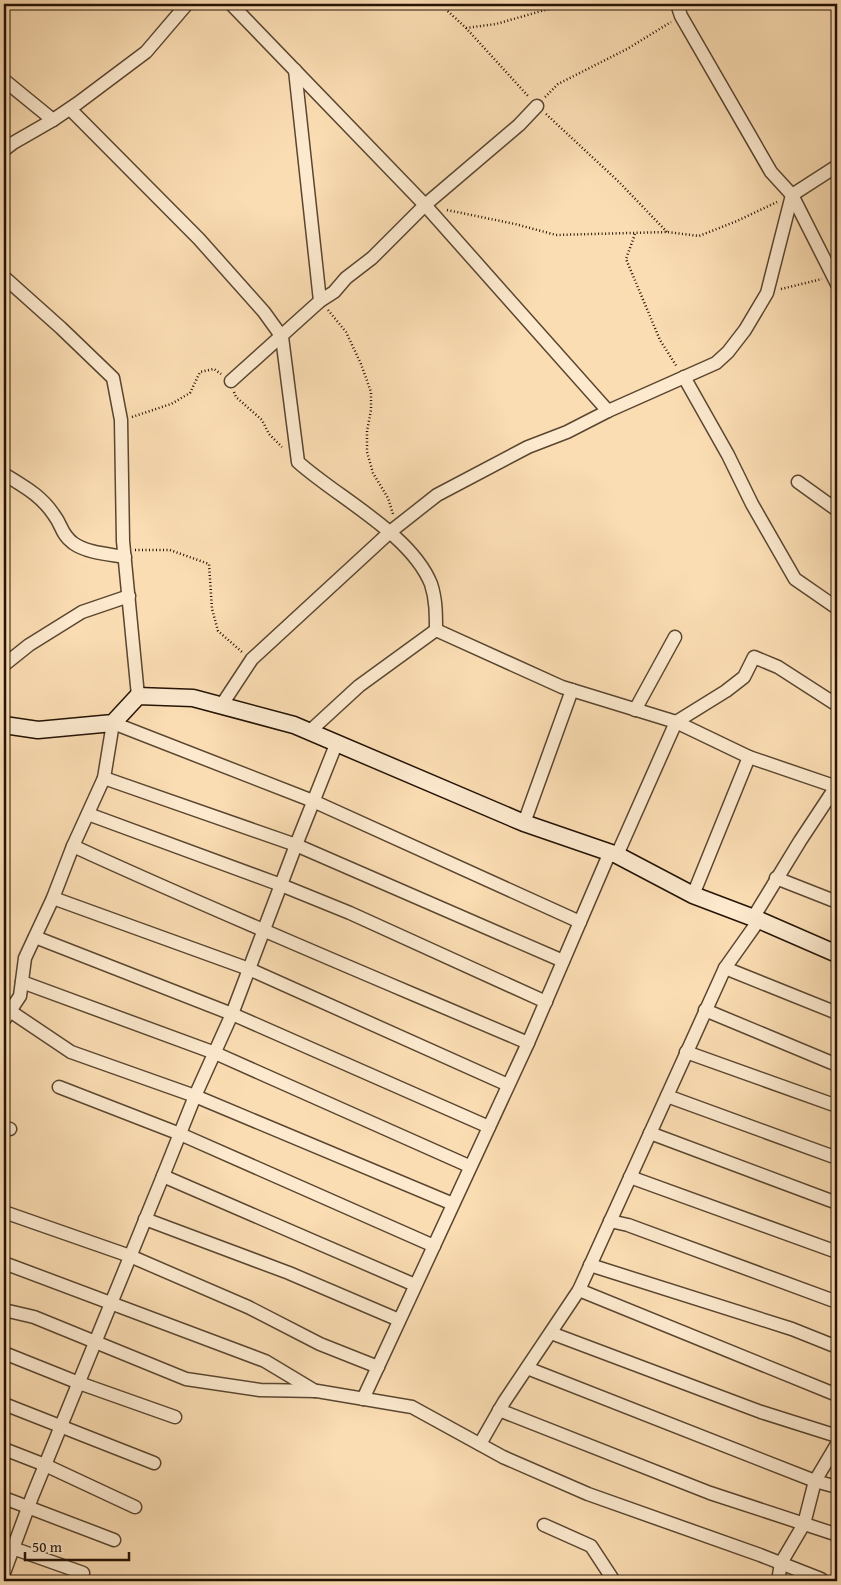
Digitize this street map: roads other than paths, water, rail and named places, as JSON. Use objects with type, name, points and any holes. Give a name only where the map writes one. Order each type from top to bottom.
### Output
[{"type":"street","points":[[4,150],[53,120],[146,52],[187,4]]},
{"type":"street","points":[[231,4],[425,205],[608,411]]},
{"type":"street","points":[[679,10],[771,172],[792,195],[836,279]]},
{"type":"street","points":[[296,70],[320,301]]},
{"type":"street","points":[[4,80],[53,120]]},
{"type":"street","points":[[230,381],[282,337],[320,301],[334,292],[346,278],[372,258],[425,205],[520,125],[537,106]]},
{"type":"street","points":[[70,108],[200,239],[264,312],[282,337],[298,462],[315,477],[390,532],[418,560],[431,585],[436,606],[436,630]]},
{"type":"street","points":[[221,706],[252,659],[390,532],[437,495],[528,447],[567,432],[608,411],[716,363],[728,352],[745,330],[767,293],[792,195],[837,166]]},
{"type":"street","points":[[4,276],[113,378],[121,420],[124,553],[138,696],[113,723],[104,778],[73,846],[53,898],[25,958],[20,996],[7,1015],[72,1052],[195,1096],[453,1204]]},
{"type":"street","points":[[684,377],[728,455],[752,504],[795,579],[837,608]]},
{"type":"street","points":[[4,474],[34,492],[55,515],[63,534],[74,544],[91,550],[124,553]]},
{"type":"street","points":[[798,482],[837,510]]},
{"type":"street","points":[[4,665],[29,645],[82,612],[128,596]]},
{"type":"street","points":[[436,630],[562,687],[676,722],[749,757],[837,786],[776,878],[756,919],[725,968],[578,1290],[480,1444]]},
{"type":"street","points":[[310,732],[359,686],[436,630]]},
{"type":"street","points":[[635,710],[675,637]]},
{"type":"street","points":[[363,1399],[528,1043],[580,922],[676,722],[726,691],[744,677],[754,657],[778,667],[837,705]]},
{"type":"street","points":[[524,823],[572,690]]},
{"type":"street","points":[[138,696],[193,698],[294,725],[524,823],[614,854],[693,895],[756,919],[837,954]]},
{"type":"street","points":[[4,725],[38,730],[113,723],[313,801],[580,922]]},
{"type":"street","points":[[4,1574],[8,1547],[28,1508],[195,1096],[232,1014],[337,742]]},
{"type":"street","points":[[693,895],[749,757]]},
{"type":"street","points":[[104,778],[296,845],[563,961]]},
{"type":"street","points":[[88,814],[281,885],[350,913],[546,1002]]},
{"type":"street","points":[[73,846],[179,894],[528,1043]]},
{"type":"street","points":[[776,878],[837,902]]},
{"type":"street","points":[[53,898],[249,969],[508,1086]]},
{"type":"street","points":[[35,937],[232,1014],[489,1127]]},
{"type":"street","points":[[725,968],[837,1012]]},
{"type":"street","points":[[22,982],[214,1053],[470,1166]]},
{"type":"street","points":[[705,1010],[837,1065]]},
{"type":"street","points":[[686,1052],[837,1106]]},
{"type":"street","points":[[59,1087],[180,1134],[434,1246]]},
{"type":"street","points":[[667,1096],[837,1158]]},
{"type":"street","points":[[650,1133],[837,1203]]},
{"type":"street","points":[[163,1176],[415,1285]]},
{"type":"street","points":[[630,1177],[837,1252]]},
{"type":"street","points":[[4,1212],[130,1256],[248,1307],[320,1344],[378,1367]]},
{"type":"street","points":[[146,1218],[288,1273],[399,1320]]},
{"type":"street","points":[[610,1221],[628,1225],[837,1302]]},
{"type":"street","points":[[4,1263],[265,1361],[317,1391]]},
{"type":"street","points":[[590,1264],[792,1329],[837,1347]]},
{"type":"street","points":[[578,1290],[837,1395]]},
{"type":"street","points":[[4,1310],[34,1318],[186,1379],[260,1390],[317,1391],[412,1407],[503,1456],[588,1494],[821,1579]]},
{"type":"street","points":[[551,1333],[761,1412],[837,1436]]},
{"type":"street","points":[[4,1353],[79,1383],[175,1417]]},
{"type":"street","points":[[527,1368],[816,1481],[837,1487]]},
{"type":"street","points":[[4,1404],[154,1463]]},
{"type":"street","points":[[500,1410],[710,1493],[835,1534]]},
{"type":"street","points":[[778,1581],[781,1563],[804,1524],[816,1481],[837,1444]]},
{"type":"street","points":[[4,1449],[45,1465],[135,1507]]},
{"type":"street","points":[[4,1498],[114,1540]]},
{"type":"street","points":[[544,1525],[591,1546],[614,1581]]},
{"type":"street","points":[[8,1547],[83,1573]]}]
